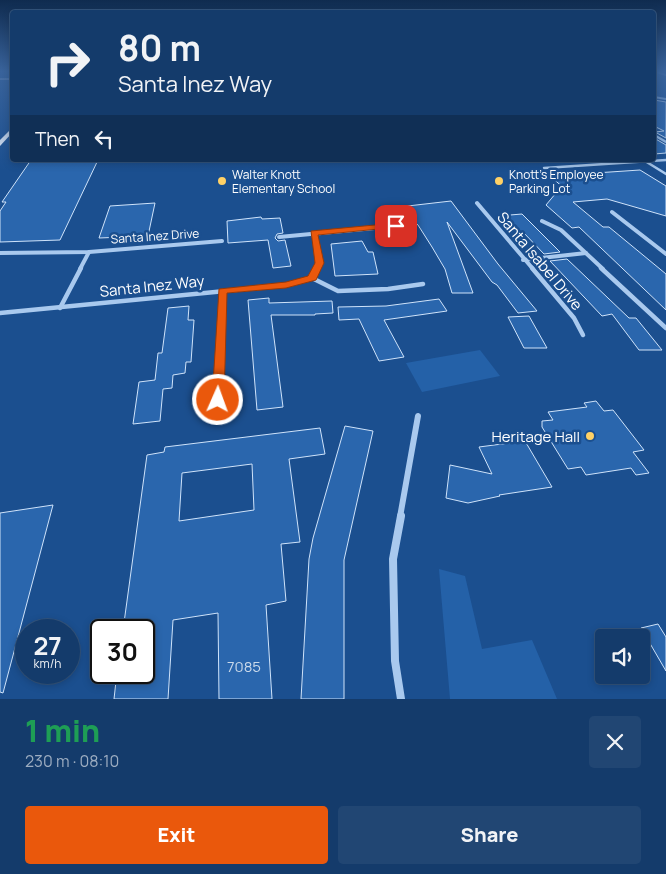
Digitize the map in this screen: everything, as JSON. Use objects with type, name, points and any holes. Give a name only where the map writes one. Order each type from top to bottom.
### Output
[{"type":"main road","points":[[0,144],[10,132]]},
{"type":"street","points":[[544,168],[631,162]]},
{"type":"street","points":[[647,162],[666,174]]},
{"type":"street","name":"Santa Isabel Drive","points":[[477,203],[523,260],[574,318],[583,335]]},
{"type":"street","points":[[612,212],[666,254]]},
{"type":"street","points":[[542,220],[561,230],[666,328]]},
{"type":"street","points":[[280,237],[314,232],[396,226]]},
{"type":"street","points":[[314,232],[319,263],[312,278],[338,291],[388,289],[422,284]]},
{"type":"street","name":"Santa Inez Drive","points":[[0,254],[89,252],[222,241]]},
{"type":"street","name":"Santa Inez Drive","points":[[60,308],[89,252]]},
{"type":"street","points":[[523,260],[586,253]]},
{"type":"street","name":"Santa Inez Way","points":[[0,314],[286,285],[312,278]]},
{"type":"street","points":[[218,400],[223,291]]},
{"type":"street","points":[[401,699],[396,661],[393,559],[418,416]]},
{"type":"shaded area","points":[[480,350],[500,376],[422,392],[406,363]]},
{"type":"shaded area","points":[[439,569],[465,576],[482,649],[532,640],[557,699],[450,699]]},
{"type":"building","points":[[656,105],[666,105],[666,138],[656,133],[664,131],[656,127]]},
{"type":"building","points":[[656,139],[666,145],[666,153],[656,154]]},
{"type":"building","points":[[30,162],[97,162],[60,240],[0,242],[0,211],[6,202],[2,202]]},
{"type":"building","points":[[640,170],[666,186],[666,216],[607,199],[573,202],[603,227],[609,227],[666,274],[666,310],[579,227],[572,228],[546,205],[556,193],[565,189],[550,176]]},
{"type":"building","points":[[451,201],[498,264],[537,311],[518,313],[447,222],[473,293],[452,293],[445,269],[432,247],[418,225],[399,207]]},
{"type":"building","points":[[155,203],[148,236],[99,238],[110,206]]},
{"type":"building","points":[[522,214],[560,252],[544,254],[523,232],[514,233],[498,216]]},
{"type":"building","points":[[261,217],[262,219],[280,218],[283,233],[277,234],[275,238],[278,241],[285,240],[291,266],[273,268],[268,240],[228,243],[227,221]]},
{"type":"building","points":[[362,241],[368,252],[373,252],[378,274],[335,276],[331,244]]},
{"type":"building","points":[[567,259],[629,318],[636,318],[662,350],[639,350],[612,314],[602,316],[550,261]]},
{"type":"building","points":[[269,298],[269,303],[332,301],[333,313],[271,315],[283,407],[257,410],[248,300]]},
{"type":"building","points":[[439,299],[447,311],[384,320],[404,357],[379,361],[359,319],[339,320],[338,307],[386,306]]},
{"type":"building","points":[[189,306],[188,320],[194,320],[191,362],[186,362],[185,373],[173,375],[172,388],[163,389],[160,421],[133,424],[139,382],[155,380],[158,353],[162,353],[168,308]]},
{"type":"building","points":[[529,316],[547,348],[524,348],[508,317]]},
{"type":"building","name":"Heritage Hall","points":[[596,401],[604,411],[613,410],[644,450],[633,452],[649,473],[636,475],[631,468],[586,475],[581,467],[568,469],[542,427],[542,421],[553,420],[548,412],[587,407],[584,403]]},
{"type":"building","points":[[345,426],[373,431],[344,560],[344,699],[301,699],[309,559],[313,538]]},
{"type":"building","points":[[320,428],[325,454],[289,459],[300,542],[281,544],[286,601],[266,605],[272,699],[219,699],[218,613],[173,620],[168,699],[114,699],[116,684],[155,684],[155,619],[125,619],[147,455],[164,452],[165,447]],"holes":[[[252,464],[254,510],[179,521],[182,473]]]},
{"type":"building","points":[[525,441],[552,487],[499,495],[468,503],[446,498],[450,465],[492,474],[479,447]]},
{"type":"building","points":[[53,505],[23,619],[15,619],[15,648],[3,693],[0,692],[0,513]]},
{"type":"building","points":[[658,624],[666,637],[666,671],[650,643],[650,629],[641,628]]},
{"type":"place","name":"Walter Knott Elementary School","points":[[222,181]]},
{"type":"place","name":"Knott's Employee Parking Lot","points":[[499,181]]},
{"type":"place","name":"Heritage Hall","points":[[590,436]]},
{"type":"route","points":[[218,400],[223,291],[286,285],[312,278],[319,263],[314,232],[396,226]]}]
